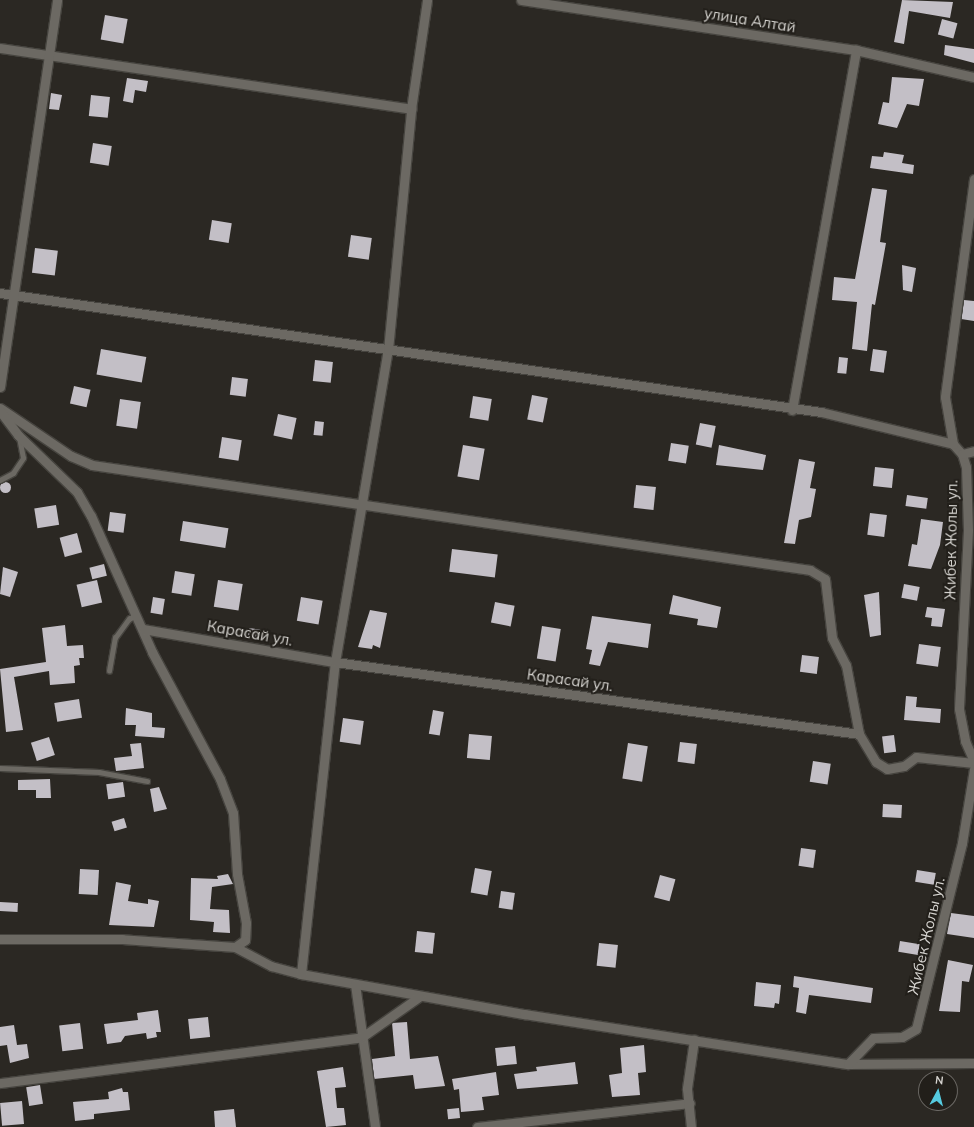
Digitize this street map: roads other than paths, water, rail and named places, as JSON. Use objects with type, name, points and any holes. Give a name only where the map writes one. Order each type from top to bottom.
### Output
[{"type":"street","points":[[0,387],[58,0]]},
{"type":"street","points":[[301,974],[335,662],[388,350],[411,109],[427,0]]},
{"type":"street","name":"улица Алтай","points":[[521,0],[856,50],[974,77]]},
{"type":"street","points":[[0,48],[411,109]]},
{"type":"street","points":[[792,410],[856,50]]},
{"type":"street","points":[[974,179],[945,396],[953,444],[962,454],[974,451]]},
{"type":"street","points":[[0,293],[792,410],[821,412],[953,444]]},
{"type":"street","points":[[0,408],[71,456],[92,465],[810,570],[825,579],[832,638],[846,665],[859,734],[876,762],[888,769],[904,766],[916,757],[974,762]]},
{"type":"street","points":[[0,411],[18,435],[77,492],[138,615],[169,685],[220,779],[234,813],[237,874],[246,923],[245,940],[235,947]]},
{"type":"street","name":"Жибек Жолы ул.","points":[[962,454],[968,530],[960,709],[965,741],[974,762]]},
{"type":"street","name":"Карасай ул.","points":[[143,629],[335,662],[859,734]]},
{"type":"street","name":"Жибек Жолы ул.","points":[[848,1064],[873,1038],[909,1035],[918,1026],[962,843],[974,769]]},
{"type":"street","points":[[0,939],[122,939],[235,947],[271,966],[301,974],[419,996],[694,1040],[848,1064],[974,1064]]},
{"type":"street","points":[[355,984],[375,1127]]},
{"type":"street","points":[[0,1084],[362,1037],[419,996]]},
{"type":"street","points":[[691,1127],[690,1103],[687,1088],[694,1040]]},
{"type":"street","points":[[478,1127],[690,1103]]},
{"type":"lane","points":[[0,480],[13,473],[23,458],[18,435]]},
{"type":"lane","points":[[109,671],[115,638],[129,619],[138,615]]},
{"type":"lane","points":[[0,768],[99,772],[147,781]]}]
